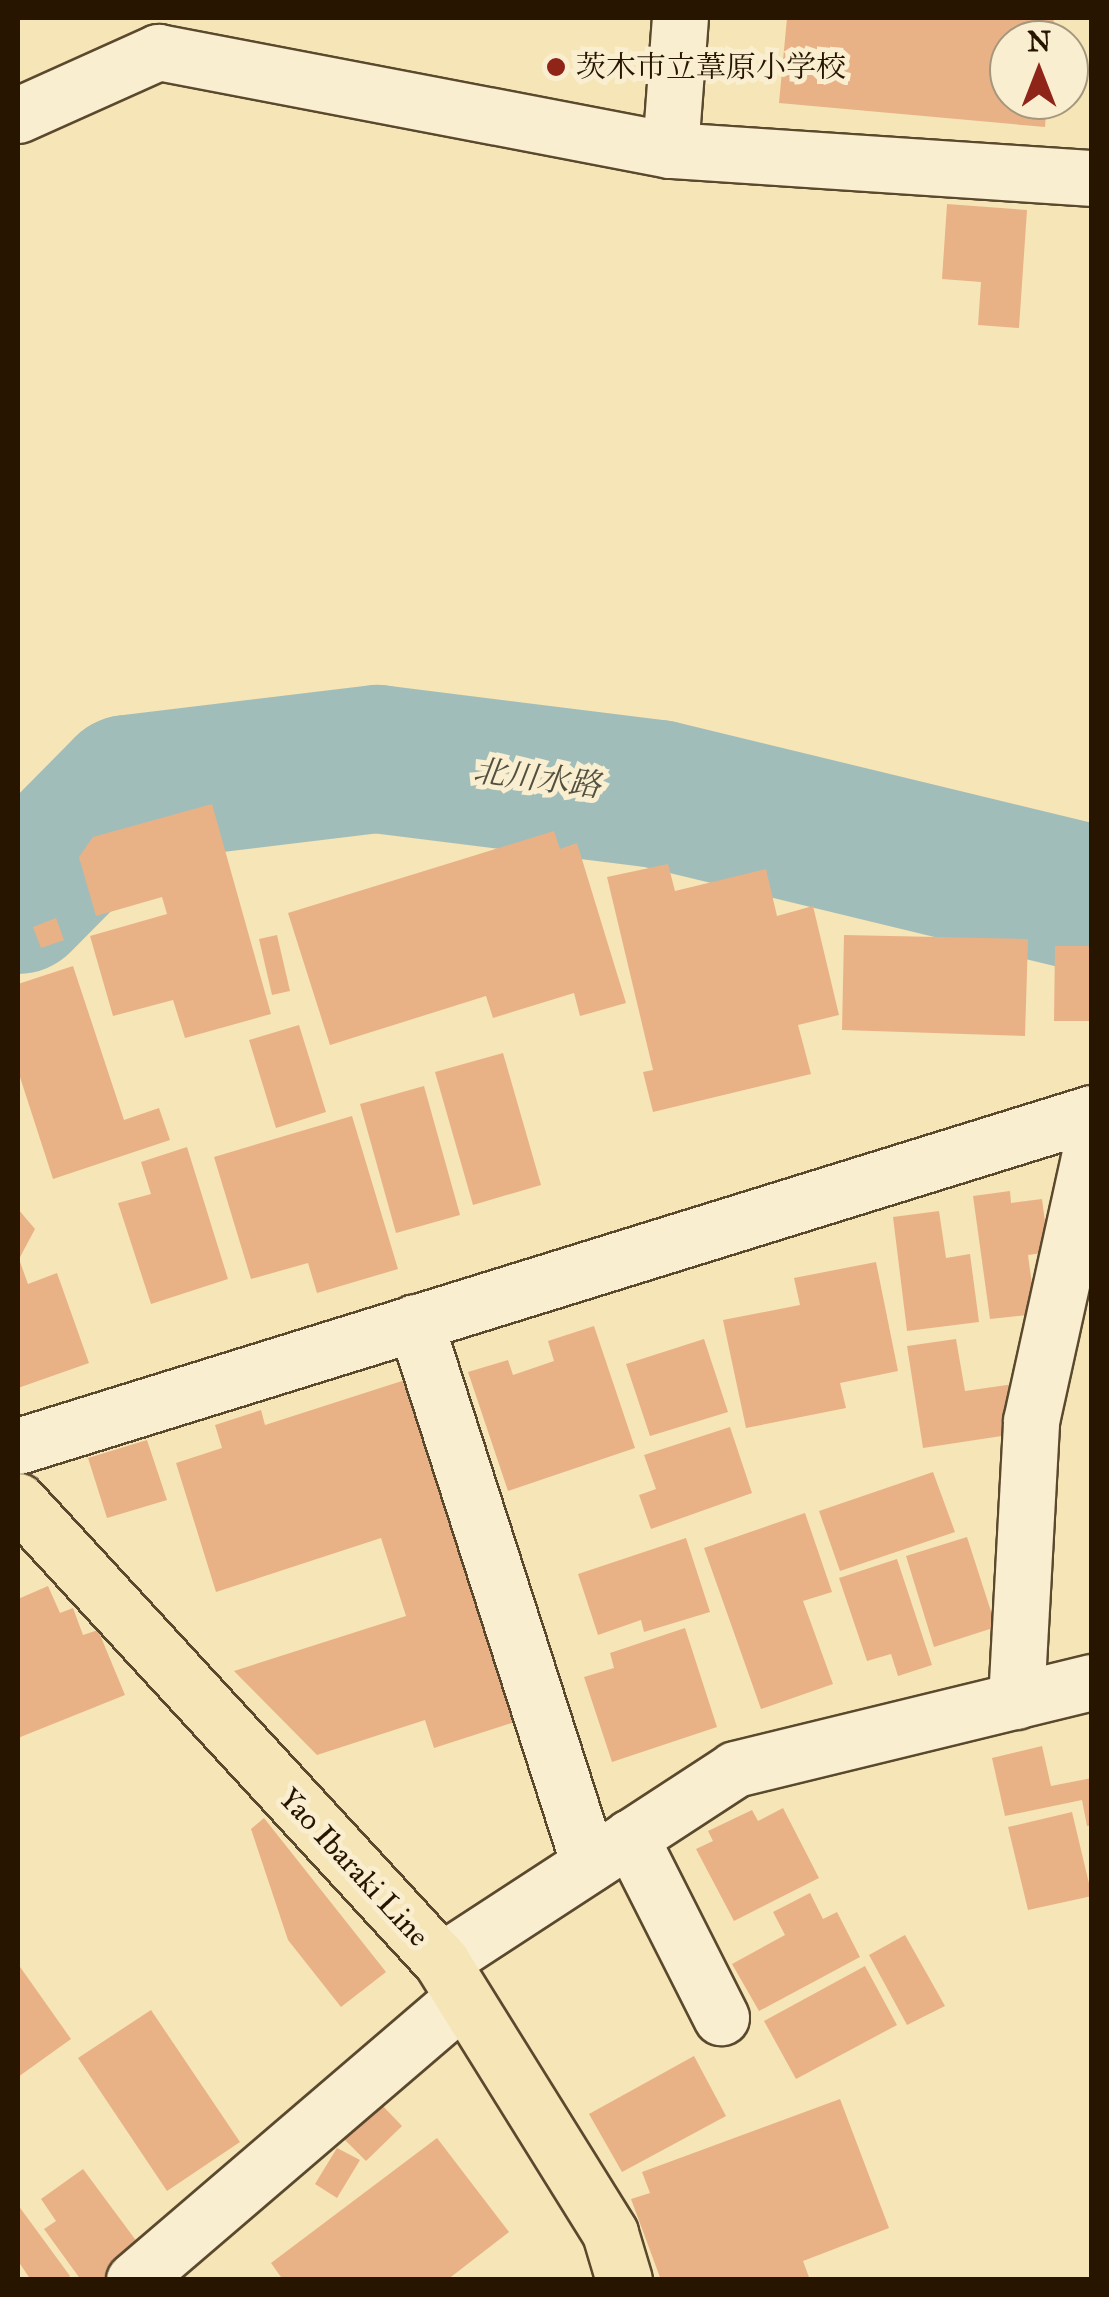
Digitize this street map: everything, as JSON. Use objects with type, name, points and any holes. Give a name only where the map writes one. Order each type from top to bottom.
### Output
[{"type":"main road","name":"Yao Ibaraki Line","points":[[18,1501],[452,1979],[610,2234],[624,2280]]},
{"type":"street","points":[[670,150],[680,18]]},
{"type":"street","points":[[18,114],[158,52],[670,150],[1092,178]]},
{"type":"street","points":[[18,1446],[1092,1113]]},
{"type":"street","points":[[1016,1700],[1031,1421],[1092,1143]]},
{"type":"street","points":[[415,1322],[610,1851],[721,2017]]},
{"type":"street","points":[[134,2280],[452,1979],[610,1851],[736,1769],[1092,1682]]},
{"type":"building","points":[[787,18],[1054,18],[989,20],[989,120],[1046,120],[1045,127],[779,103]]},
{"type":"building","points":[[947,204],[1027,210],[1019,328],[978,325],[981,282],[942,279]]},
{"type":"building","points":[[212,804],[271,1014],[185,1038],[173,1000],[113,1016],[90,936],[167,914],[162,897],[96,916],[79,857],[93,837]]},
{"type":"building","points":[[554,831],[560,849],[577,843],[626,1003],[580,1016],[574,993],[493,1018],[486,996],[330,1045],[288,913]]},
{"type":"building","points":[[668,864],[675,891],[766,869],[777,916],[813,906],[839,1015],[798,1025],[811,1074],[653,1112],[643,1072],[653,1070],[607,877]]},
{"type":"building","points":[[56,918],[64,940],[41,948],[33,927]]},
{"type":"building","points":[[277,935],[290,991],[272,995],[259,939]]},
{"type":"building","points":[[844,935],[1028,939],[1025,1036],[842,1030]]},
{"type":"building","points":[[1055,946],[1092,946],[1092,1021],[1054,1021]]},
{"type":"building","points":[[73,966],[124,1120],[159,1108],[170,1140],[53,1179],[18,1071],[18,984]]},
{"type":"building","points":[[299,1025],[326,1112],[276,1128],[249,1040]]},
{"type":"building","points":[[503,1053],[541,1185],[473,1205],[435,1072]]},
{"type":"building","points":[[424,1086],[460,1215],[396,1233],[360,1104]]},
{"type":"building","points":[[352,1116],[398,1269],[317,1293],[308,1263],[251,1279],[214,1157]]},
{"type":"building","points":[[187,1147],[228,1279],[151,1304],[118,1203],[151,1194],[141,1162]]},
{"type":"building","points":[[1010,1191],[1011,1203],[1042,1199],[1049,1252],[1028,1255],[1036,1314],[990,1319],[973,1196]]},
{"type":"building","points":[[18,1209],[35,1229],[19,1259],[28,1284],[57,1273],[89,1363],[18,1388]]},
{"type":"building","points":[[939,1211],[946,1258],[970,1254],[979,1322],[907,1331],[893,1217]]},
{"type":"building","points":[[876,1262],[898,1371],[840,1383],[846,1408],[746,1428],[723,1320],[800,1305],[794,1278]]},
{"type":"building","points":[[594,1326],[635,1448],[508,1491],[468,1372],[508,1360],[513,1375],[554,1361],[548,1341]]},
{"type":"building","points":[[704,1339],[728,1412],[650,1436],[626,1364]]},
{"type":"building","points":[[956,1339],[965,1391],[1014,1384],[1022,1433],[923,1448],[907,1346]]},
{"type":"building","points":[[405,1380],[515,1722],[434,1748],[425,1720],[317,1755],[234,1671],[406,1616],[381,1538],[216,1592],[176,1463],[222,1448],[215,1425],[261,1410],[265,1425]]},
{"type":"building","points":[[730,1427],[752,1493],[651,1529],[639,1495],[656,1489],[644,1455]]},
{"type":"building","points":[[147,1440],[167,1500],[107,1518],[88,1458]]},
{"type":"building","points":[[933,1472],[955,1532],[840,1571],[819,1511]]},
{"type":"building","points":[[805,1513],[832,1592],[803,1601],[833,1684],[761,1709],[704,1548]]},
{"type":"building","points":[[967,1537],[996,1627],[934,1647],[906,1556]]},
{"type":"building","points":[[686,1538],[710,1612],[644,1632],[641,1620],[598,1635],[578,1574]]},
{"type":"building","points":[[897,1559],[932,1665],[898,1676],[891,1654],[867,1661],[839,1578]]},
{"type":"building","points":[[48,1586],[60,1613],[73,1608],[83,1635],[98,1630],[125,1695],[18,1738],[18,1599]]},
{"type":"building","points":[[685,1628],[717,1727],[612,1762],[584,1677],[614,1668],[610,1653]]},
{"type":"building","points":[[1042,1746],[1051,1786],[1092,1778],[1092,1825],[1087,1826],[1082,1800],[1005,1816],[992,1758]]},
{"type":"building","points":[[783,1808],[819,1878],[734,1921],[696,1849],[713,1841],[708,1831],[752,1810],[758,1821]]},
{"type":"building","points":[[1072,1812],[1092,1896],[1028,1910],[1008,1827]]},
{"type":"building","points":[[264,1818],[386,1972],[341,2007],[288,1940],[251,1829]]},
{"type":"building","points":[[810,1893],[823,1919],[837,1912],[860,1957],[759,2011],[732,1964],[785,1935],[773,1912]]},
{"type":"building","points":[[905,1935],[945,2006],[907,2025],[869,1955]]},
{"type":"building","points":[[18,1964],[71,2039],[18,2077]]},
{"type":"building","points":[[865,1966],[897,2025],[796,2079],[764,2021]]},
{"type":"building","points":[[151,2010],[240,2142],[167,2191],[78,2058]]},
{"type":"building","points":[[694,2056],[726,2116],[622,2172],[589,2114]]},
{"type":"building","points":[[840,2099],[889,2228],[803,2261],[810,2280],[661,2280],[631,2199],[650,2193],[642,2172]]},
{"type":"building","points":[[380,2103],[402,2126],[366,2161],[343,2138]]},
{"type":"building","points":[[437,2138],[509,2232],[447,2280],[283,2280],[271,2263]]},
{"type":"building","points":[[337,2148],[360,2160],[337,2198],[315,2184]]},
{"type":"building","points":[[83,2169],[146,2254],[111,2280],[81,2280],[44,2229],[56,2221],[41,2199]]},
{"type":"building","points":[[18,2205],[70,2276],[65,2280],[31,2280],[18,2261]]},
{"type":"waterway","name":"北川水路","points":[[18,900],[128,789],[377,759],[658,794],[1092,899]]},
{"type":"place","name":"茨木市立葦原小学校","points":[[556,67]]}]
